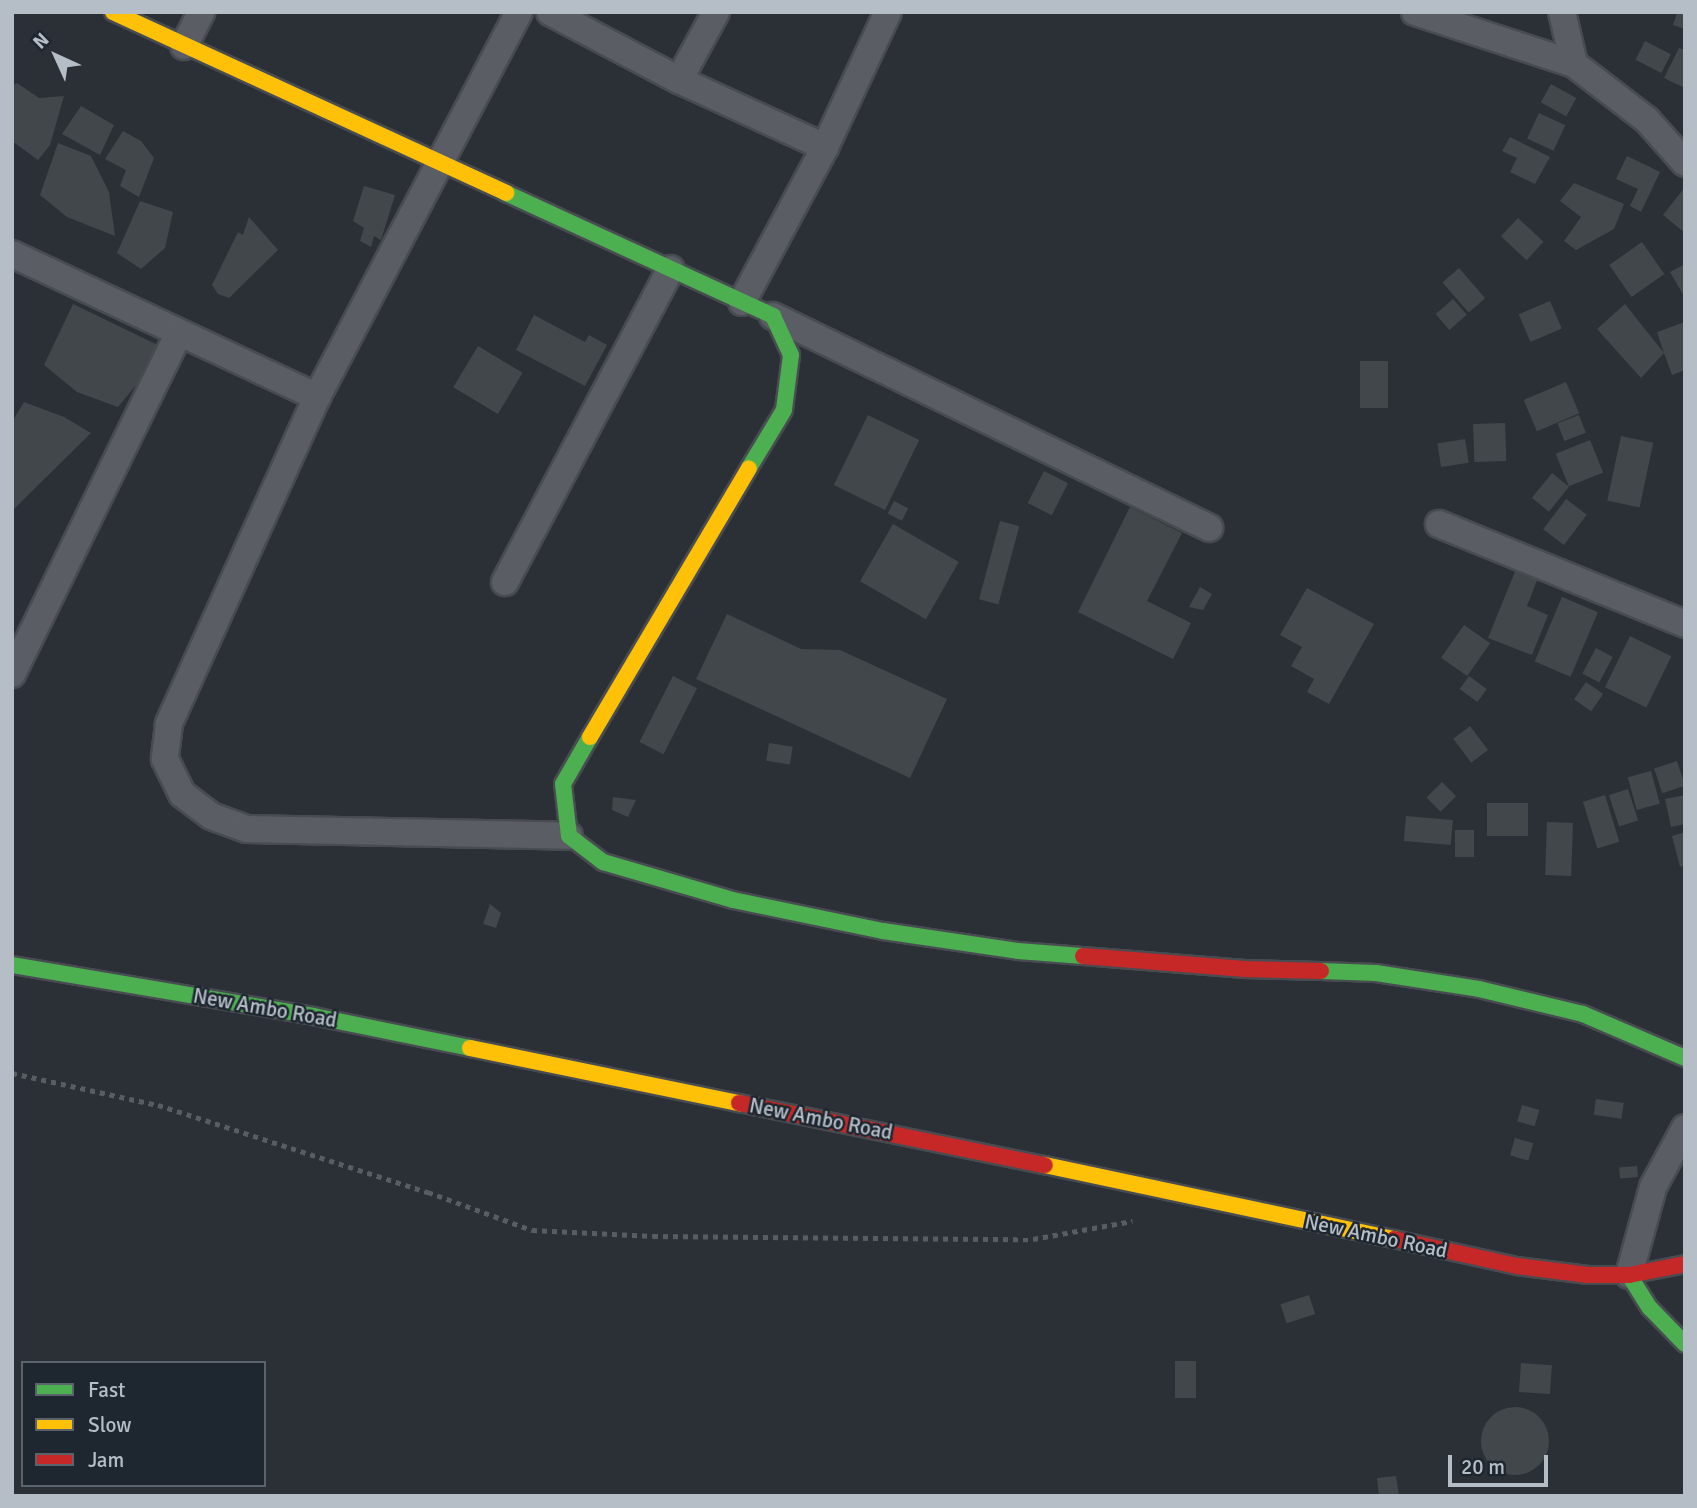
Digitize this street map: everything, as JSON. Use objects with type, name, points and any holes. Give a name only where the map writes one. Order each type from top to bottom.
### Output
[{"type":"main road","points":[[113,12],[773,316],[791,355],[785,410],[673,592],[564,784],[569,836],[603,862],[733,900],[883,931],[1017,951],[1244,969],[1376,973],[1479,989],[1583,1014],[1685,1058]]},
{"type":"main road","name":"New Ambo Road","points":[[12,965],[313,1016],[1206,1198],[1517,1266],[1588,1275],[1629,1275],[1685,1264]]},
{"type":"main road","points":[[1629,1275],[1650,1308],[1685,1344]]},
{"type":"street","points":[[184,46],[201,12]]},
{"type":"street","points":[[519,12],[317,397],[169,724],[165,759],[182,794],[211,816],[247,829],[569,836]]},
{"type":"street","points":[[550,12],[679,80],[825,147]]},
{"type":"street","points":[[679,80],[716,12]]},
{"type":"street","points":[[742,302],[825,147],[888,12]]},
{"type":"street","points":[[1415,12],[1574,64],[1647,120],[1685,163]]},
{"type":"street","points":[[1563,12],[1574,64]]},
{"type":"street","points":[[12,254],[317,397]]},
{"type":"street","points":[[505,582],[671,269]]},
{"type":"street","points":[[773,316],[1209,528]]},
{"type":"street","points":[[12,674],[179,333]]},
{"type":"street","points":[[1438,524],[1685,624]]},
{"type":"street","points":[[1629,1275],[1653,1187],[1685,1128]]},
{"type":"path","points":[[12,1073],[158,1105],[428,1192],[532,1230],[653,1236],[1033,1239],[1136,1219]]},
{"type":"building","points":[[1685,12],[1685,29],[1673,25],[1677,13]]},
{"type":"building","points":[[1645,41],[1671,54],[1661,73],[1635,60]]},
{"type":"building","points":[[1679,48],[1685,50],[1685,88],[1664,78]]},
{"type":"building","points":[[17,83],[39,98],[64,96],[50,145],[38,160],[12,141],[12,86]]},
{"type":"building","points":[[1551,84],[1576,98],[1566,116],[1541,102]]},
{"type":"building","points":[[81,106],[114,125],[100,155],[62,134]]},
{"type":"building","points":[[1539,113],[1565,125],[1553,151],[1527,138]]},
{"type":"building","points":[[123,131],[141,141],[154,158],[139,197],[120,186],[126,170],[105,159]]},
{"type":"building","points":[[1510,137],[1550,157],[1535,184],[1510,172],[1517,158],[1502,151]]},
{"type":"building","points":[[58,143],[91,156],[109,192],[115,236],[67,217],[40,195]]},
{"type":"building","points":[[1627,156],[1660,172],[1641,212],[1630,206],[1638,189],[1616,179]]},
{"type":"building","points":[[1574,183],[1624,204],[1614,229],[1576,250],[1564,241],[1581,217],[1560,201]]},
{"type":"building","points":[[364,186],[395,195],[381,240],[374,236],[371,247],[360,241],[364,228],[353,221]]},
{"type":"building","points":[[1685,187],[1685,233],[1663,215]]},
{"type":"building","points":[[140,201],[173,212],[165,248],[141,269],[117,253]]},
{"type":"building","points":[[249,217],[278,250],[229,298],[218,294],[212,285],[238,232],[243,235]]},
{"type":"building","points":[[1518,218],[1544,242],[1527,260],[1501,236]]},
{"type":"building","points":[[1642,242],[1664,274],[1632,297],[1609,265]]},
{"type":"building","points":[[1685,264],[1685,298],[1670,272]]},
{"type":"building","points":[[1459,268],[1485,298],[1469,313],[1442,282]]},
{"type":"building","points":[[1453,299],[1467,315],[1449,330],[1436,314]]},
{"type":"building","points":[[1550,301],[1562,329],[1530,342],[1519,314]]},
{"type":"building","points":[[73,304],[166,349],[118,407],[77,392],[44,365]]},
{"type":"building","points":[[1625,304],[1664,353],[1641,378],[1597,329]]},
{"type":"building","points":[[534,315],[585,342],[589,335],[607,345],[585,386],[516,350]]},
{"type":"building","points":[[1685,322],[1685,370],[1672,375],[1657,332]]},
{"type":"building","points":[[478,346],[523,373],[498,414],[453,387]]},
{"type":"building","points":[[1360,361],[1388,361],[1388,408],[1360,408]]},
{"type":"building","points":[[1566,382],[1579,413],[1537,431],[1524,400]]},
{"type":"building","points":[[24,402],[64,417],[91,433],[14,509],[12,422]]},
{"type":"building","points":[[868,415],[919,440],[885,510],[834,485]]},
{"type":"building","points":[[1579,415],[1586,433],[1564,441],[1558,423]]},
{"type":"building","points":[[1505,423],[1506,461],[1474,462],[1473,424]]},
{"type":"building","points":[[1621,436],[1653,443],[1640,507],[1607,501]]},
{"type":"building","points":[[1465,439],[1469,463],[1441,467],[1437,443]]},
{"type":"building","points":[[1590,440],[1603,472],[1569,486],[1556,454]]},
{"type":"building","points":[[1044,471],[1068,483],[1052,515],[1028,503]]},
{"type":"building","points":[[1552,473],[1569,487],[1549,512],[1532,498]]},
{"type":"building","points":[[1566,499],[1587,515],[1564,545],[1543,529]]},
{"type":"building","points":[[894,501],[908,508],[902,521],[888,513]]},
{"type":"building","points":[[1130,507],[1182,533],[1147,601],[1191,623],[1173,659],[1078,612]]},
{"type":"building","points":[[1000,521],[1019,526],[998,604],[979,599]]},
{"type":"building","points":[[893,524],[959,562],[926,619],[860,581]]},
{"type":"building","points":[[1516,569],[1538,578],[1527,606],[1548,615],[1532,655],[1488,638]]},
{"type":"building","points":[[1200,587],[1212,594],[1203,610],[1189,607]]},
{"type":"building","points":[[1307,588],[1374,624],[1329,704],[1307,692],[1314,679],[1291,666],[1302,647],[1280,635]]},
{"type":"building","points":[[1562,597],[1598,612],[1571,677],[1535,661]]},
{"type":"building","points":[[727,614],[801,649],[840,650],[947,699],[910,778],[696,679]]},
{"type":"building","points":[[1464,625],[1490,643],[1467,676],[1441,658]]},
{"type":"building","points":[[1630,636],[1671,656],[1646,707],[1605,687]]},
{"type":"building","points":[[1596,648],[1613,657],[1599,683],[1582,674]]},
{"type":"building","points":[[673,676],[697,688],[663,754],[639,742]]},
{"type":"building","points":[[1469,676],[1487,689],[1477,702],[1460,689]]},
{"type":"building","points":[[1586,682],[1603,694],[1591,711],[1574,699]]},
{"type":"building","points":[[1470,726],[1488,750],[1471,763],[1453,739]]},
{"type":"building","points":[[769,743],[793,747],[790,765],[766,761]]},
{"type":"building","points":[[1677,761],[1685,786],[1662,793],[1654,768]]},
{"type":"building","points":[[1651,771],[1660,804],[1637,810],[1628,777]]},
{"type":"building","points":[[1442,782],[1456,796],[1441,812],[1426,798]]},
{"type":"building","points":[[1628,789],[1638,820],[1619,827],[1609,795]]},
{"type":"building","points":[[1605,795],[1619,842],[1597,849],[1583,802]]},
{"type":"building","points":[[1685,795],[1685,824],[1671,827],[1665,799]]},
{"type":"building","points":[[613,797],[636,800],[628,817],[612,810]]},
{"type":"building","points":[[1487,803],[1528,803],[1528,836],[1487,836]]},
{"type":"building","points":[[1406,816],[1453,820],[1451,845],[1404,841]]},
{"type":"building","points":[[1547,822],[1573,823],[1571,876],[1545,875]]},
{"type":"building","points":[[1455,830],[1474,830],[1474,857],[1455,857]]},
{"type":"building","points":[[1685,832],[1685,865],[1680,867],[1672,836]]},
{"type":"building","points":[[490,904],[501,913],[496,928],[483,924]]},
{"type":"building","points":[[1596,1099],[1624,1103],[1622,1119],[1594,1115]]},
{"type":"building","points":[[1522,1105],[1539,1110],[1535,1126],[1517,1121]]},
{"type":"building","points":[[1515,1138],[1533,1143],[1528,1161],[1510,1155]]},
{"type":"building","points":[[1637,1166],[1638,1177],[1620,1179],[1619,1168]]},
{"type":"building","points":[[1309,1295],[1315,1314],[1287,1323],[1280,1304]]},
{"type":"building","points":[[1175,1361],[1196,1361],[1196,1398],[1175,1398]]},
{"type":"building","points":[[1521,1363],[1552,1365],[1550,1394],[1519,1392]]},
{"type":"building","points":[[1515,1407],[1528,1410],[1539,1417],[1546,1428],[1549,1441],[1546,1454],[1539,1465],[1528,1472],[1515,1475],[1502,1472],[1491,1465],[1484,1454],[1481,1441],[1484,1428],[1491,1417],[1502,1410]]},
{"type":"building","points":[[1396,1476],[1399,1496],[1379,1496],[1377,1478]]},
{"type":"traffic: fast","points":[[506,193],[773,316],[791,355],[784,410],[749,468]]},
{"type":"traffic: fast","points":[[590,737],[563,784],[569,836],[603,862],[733,900],[883,931],[1018,951],[1083,956]]},
{"type":"traffic: fast","points":[[12,965],[313,1016],[470,1048]]},
{"type":"traffic: fast","points":[[1321,971],[1376,973],[1479,989],[1583,1014],[1685,1058]]},
{"type":"traffic: fast","points":[[1629,1275],[1650,1308],[1685,1344]]},
{"type":"traffic: slow","points":[[113,12],[506,193]]},
{"type":"traffic: slow","points":[[590,737],[749,468]]},
{"type":"traffic: slow","points":[[470,1048],[739,1103]]},
{"type":"traffic: slow","points":[[1045,1165],[1394,1239]]},
{"type":"traffic: jam","points":[[1083,956],[1244,969],[1321,971]]},
{"type":"traffic: jam","points":[[739,1103],[1045,1165]]},
{"type":"traffic: jam","points":[[1394,1239],[1517,1266],[1588,1275],[1629,1275],[1685,1264]]}]
